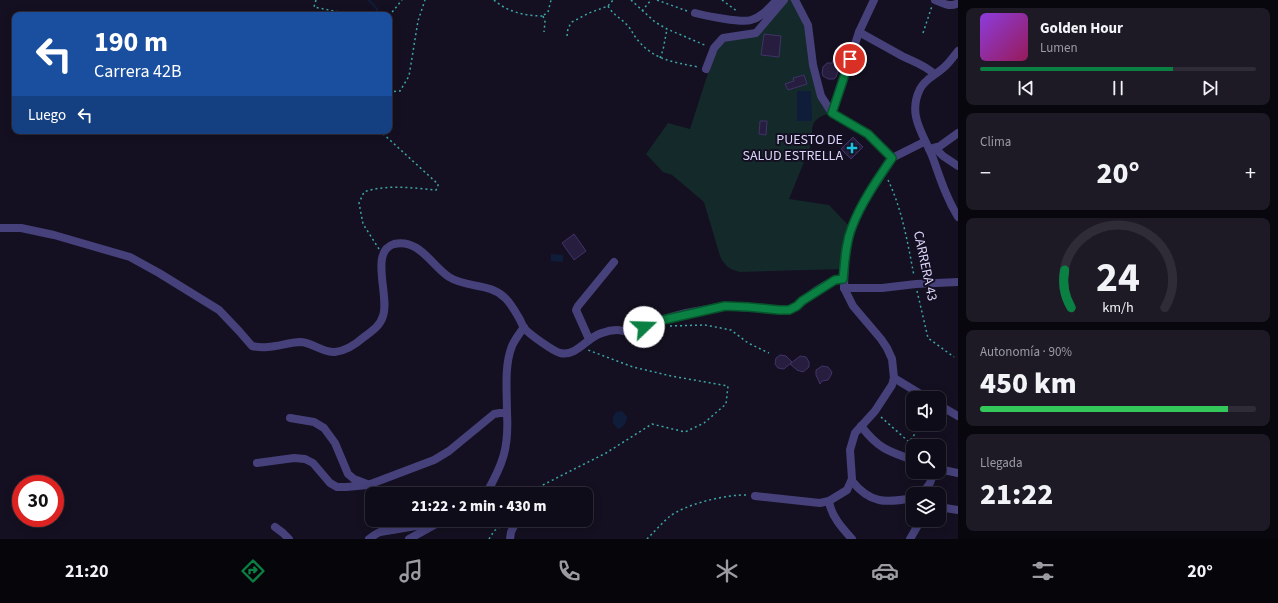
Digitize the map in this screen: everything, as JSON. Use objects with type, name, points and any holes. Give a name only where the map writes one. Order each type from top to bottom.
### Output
[{"type":"street","points":[[695,13],[749,21],[764,14],[777,0]]},
{"type":"street","points":[[706,69],[714,48],[723,38],[756,34],[784,0]]},
{"type":"street","points":[[795,0],[808,25],[813,65],[821,96],[832,113],[868,134],[892,158]]},
{"type":"street","points":[[832,113],[859,32],[874,0]]},
{"type":"street","points":[[933,3],[953,6],[958,3]]},
{"type":"street","points":[[859,32],[906,58],[916,61],[934,74]]},
{"type":"street","points":[[958,51],[943,69],[934,74],[925,82],[919,90],[916,103],[918,127],[924,142],[958,166]]},
{"type":"street","points":[[932,149],[940,146],[958,133]]},
{"type":"street","points":[[756,496],[820,504],[829,501],[848,490],[852,481],[850,450],[855,433],[875,411],[892,385],[894,378],[892,359],[887,348],[853,306],[844,288],[843,279],[845,253],[851,228],[862,205],[892,158],[924,142]]},
{"type":"street","points":[[932,149],[942,185],[958,217]]},
{"type":"street","points":[[0,228],[21,228],[54,235],[130,258],[159,273],[219,310],[252,346],[273,346],[300,342],[310,344],[332,353],[341,351],[356,344],[375,329],[383,317],[385,306],[380,267],[385,250],[393,244],[403,244],[414,247],[425,254],[440,271],[450,278],[471,285],[494,290],[504,298],[520,319],[524,327],[540,341],[562,354],[568,353],[580,347],[589,339],[600,333],[614,330],[635,332],[654,322],[725,306],[789,310],[835,280],[843,279]]},
{"type":"street","points":[[589,339],[576,310],[614,262]]},
{"type":"street","points":[[844,288],[882,288],[916,284],[958,282]]},
{"type":"street","points":[[490,487],[500,470],[506,448],[508,430],[507,413],[509,355],[512,345],[524,327]]},
{"type":"street","points":[[894,378],[915,391]]},
{"type":"street","points":[[946,409],[958,416]]},
{"type":"street","points":[[257,463],[294,458],[304,459],[313,463],[330,483],[338,487],[346,488],[368,485],[434,460],[449,451],[494,414],[507,413]]},
{"type":"street","points":[[290,418],[314,422],[324,428],[335,443],[348,474],[354,479],[368,485]]},
{"type":"street","points":[[861,426],[879,446],[887,451],[906,458]]},
{"type":"street","points":[[946,470],[958,473]]},
{"type":"street","points":[[852,481],[878,501],[888,502],[906,499]]},
{"type":"street","points":[[829,501],[832,512],[852,539]]},
{"type":"street","points":[[946,508],[958,510]]},
{"type":"street","points":[[369,539],[380,532],[408,527]]},
{"type":"street","points":[[409,539],[431,527]]},
{"type":"street","points":[[510,539],[510,532],[513,527]]},
{"type":"street","points":[[914,538],[918,527]]},
{"type":"street","points":[[274,528],[283,533],[289,539]]},
{"type":"path","points":[[316,0],[314,6],[341,12]]},
{"type":"path","points":[[392,12],[402,0]]},
{"type":"path","points":[[392,92],[400,91],[409,76],[418,21],[425,0]]},
{"type":"path","points":[[494,0],[503,7],[515,12],[532,16],[543,16],[548,12],[552,0]]},
{"type":"path","points":[[567,36],[569,25],[572,22],[589,13],[608,6],[613,0]]},
{"type":"path","points":[[631,0],[654,22],[667,30],[714,48]]},
{"type":"path","points":[[642,11],[651,0]]},
{"type":"path","points":[[658,0],[695,13]]},
{"type":"path","points":[[722,0],[739,13]]},
{"type":"path","points":[[923,33],[933,3]]},
{"type":"path","points":[[608,6],[615,16],[628,25],[636,39],[660,58],[706,69]]},
{"type":"path","points":[[543,16],[546,22],[544,32]]},
{"type":"path","points":[[660,58],[664,50],[667,30]]},
{"type":"path","points":[[383,134],[438,184],[438,187],[436,190],[385,188],[372,189],[364,192],[359,203],[363,224],[383,256]]},
{"type":"path","name":"CARRERA 43","points":[[883,171],[894,194],[909,249],[928,338],[954,358]]},
{"type":"path","points":[[654,322],[670,326],[705,325],[730,330],[748,343],[769,353]]},
{"type":"path","points":[[539,487],[606,453],[652,424],[685,432],[704,423],[726,404],[728,386],[671,376],[633,367],[580,347]]},
{"type":"path","points":[[875,411],[909,442],[917,431]]},
{"type":"path","points":[[647,539],[670,516],[700,501],[740,495],[756,496]]},
{"type":"path","points":[[489,539],[494,531],[499,527]]},
{"type":"green space","points":[[784,0],[795,0],[808,25],[821,96],[832,113],[818,118],[813,124],[813,140],[789,199],[829,205],[851,228],[844,269],[740,272],[733,270],[723,262],[720,256],[704,202],[672,175],[663,172],[646,154],[668,123],[690,129],[709,70],[706,69],[723,38],[756,33]]},
{"type":"water","points":[[797,91],[811,91],[812,121],[797,121]]},
{"type":"water","points":[[551,254],[563,255],[563,262],[551,261]]},
{"type":"water","points":[[622,411],[627,419],[623,426],[618,429],[613,423],[613,417],[616,412]]},
{"type":"building","points":[[764,34],[781,36],[779,57],[761,55]]},
{"type":"building","points":[[839,52],[844,56],[843,62],[837,66],[838,71],[836,77],[834,79],[828,79],[823,76],[823,67],[827,63],[832,63],[835,54]]},
{"type":"building","points":[[804,75],[807,84],[788,90],[785,84],[794,81],[793,78]]},
{"type":"building","points":[[760,121],[767,121],[766,135],[759,134]]},
{"type":"building","name":"PUESTO DE SALUD ESTRELLA","points":[[853,137],[863,147],[851,159],[841,149]]},
{"type":"building","points":[[574,234],[586,251],[574,260],[562,243]]},
{"type":"building","points":[[780,355],[786,356],[792,362],[784,369],[778,368],[775,364],[776,358]]},
{"type":"building","points":[[800,356],[806,357],[809,362],[809,367],[803,372],[797,370],[790,364]]},
{"type":"building","points":[[822,366],[828,367],[832,372],[828,380],[822,381],[820,384],[816,375],[816,370]]},
{"type":"waterway","points":[[369,0],[377,9],[378,12]]},
{"type":"place","name":"PUESTO DE SALUD ESTRELLA","points":[[852,148]]},
{"type":"route","points":[[644,327],[654,322],[725,306],[789,310],[835,280],[843,279],[845,253],[851,228],[862,205],[892,158],[868,134],[832,113],[850,59]]}]
